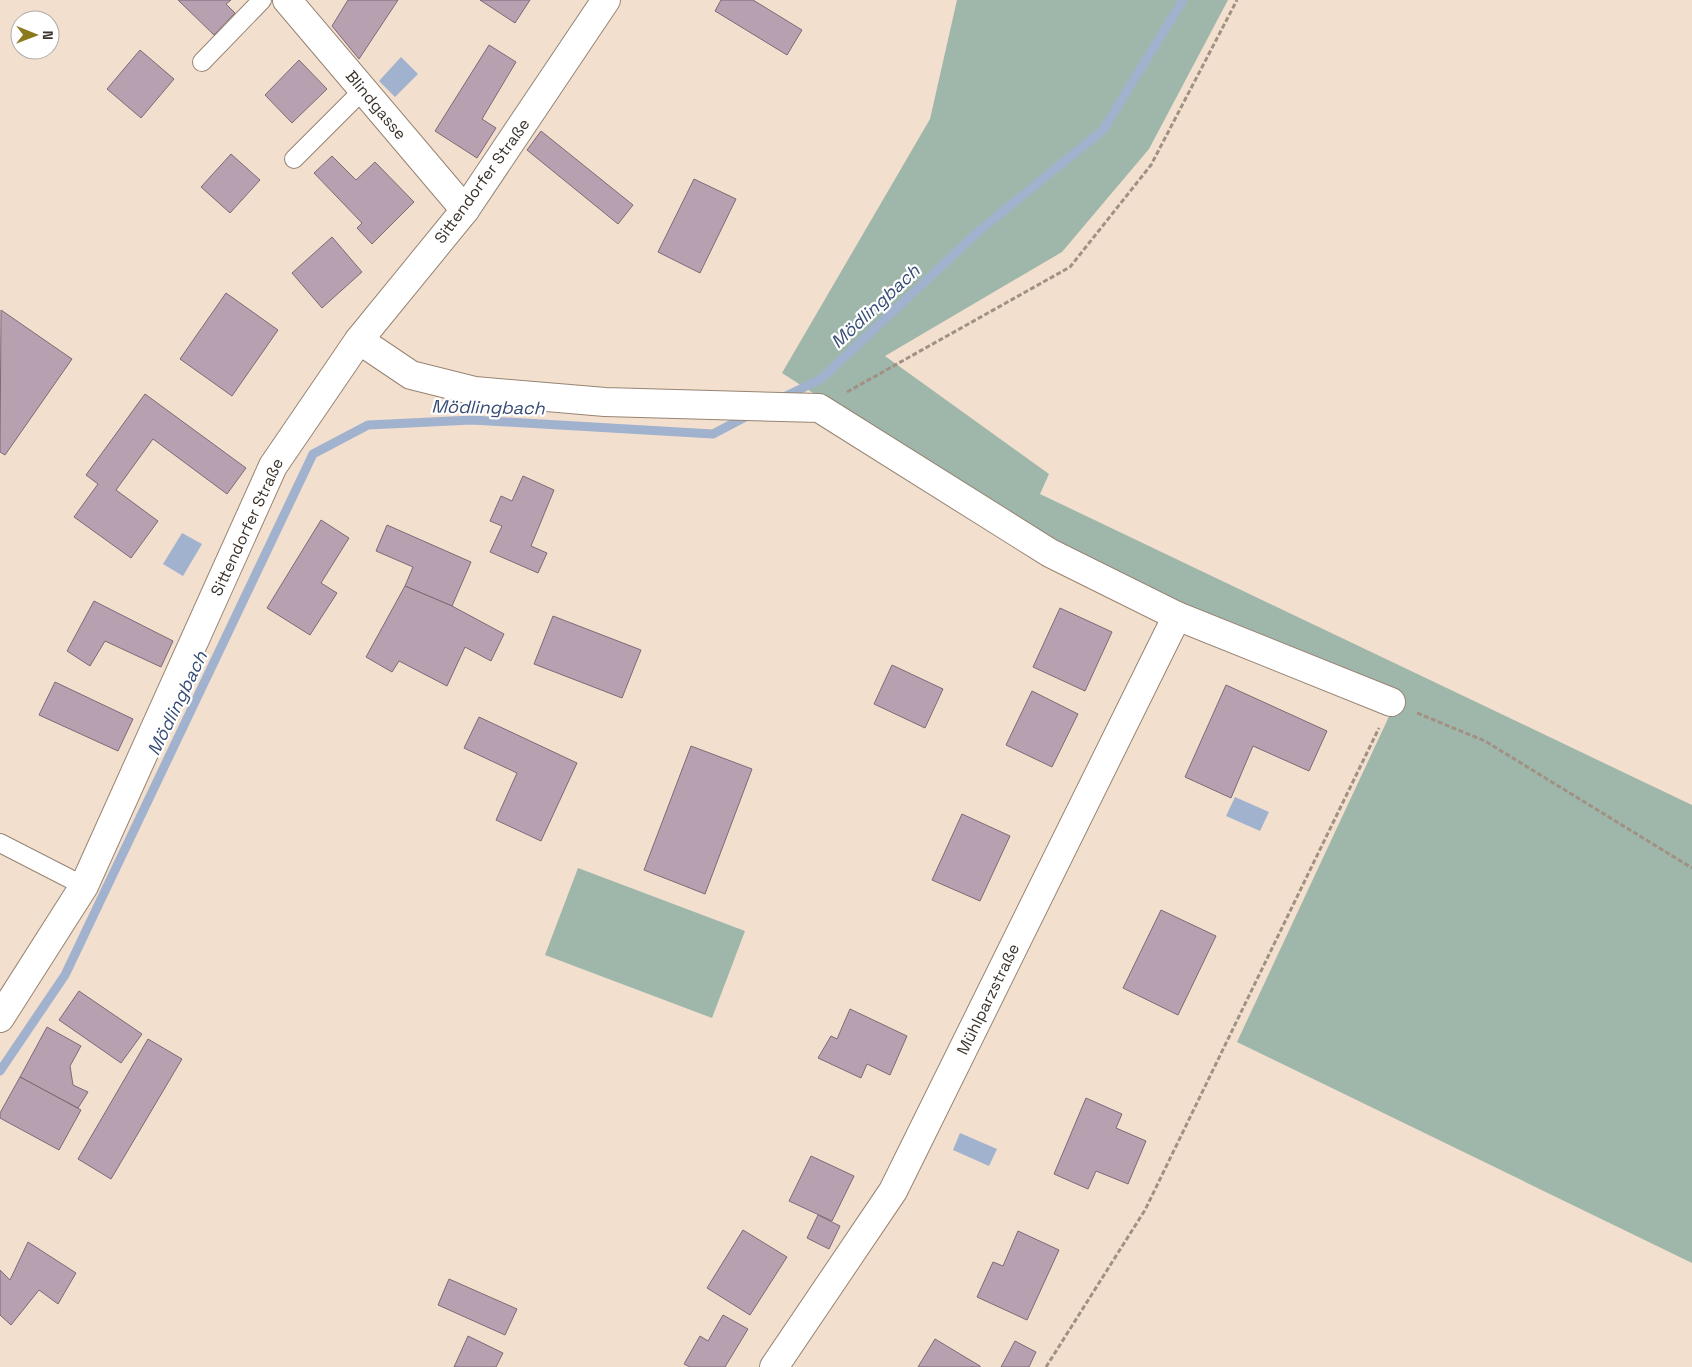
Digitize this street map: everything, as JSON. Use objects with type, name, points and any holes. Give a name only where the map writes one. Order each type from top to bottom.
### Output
[{"type":"street","name":"Blindgasse","points":[[287,0],[465,210]]},
{"type":"street","name":"Sittendorfer Straße","points":[[0,1018],[84,886],[273,466],[359,340],[465,210],[601,2]]},
{"type":"street","points":[[359,340],[411,375],[475,391],[605,402],[808,409],[1050,553],[1178,616],[1391,702]]},
{"type":"street","name":"Mühlparzstraße","points":[[774,1367],[893,1191],[1178,616]]},
{"type":"lane","points":[[202,62],[262,0]]},
{"type":"lane","points":[[294,159],[363,90]]},
{"type":"lane","points":[[0,843],[84,886]]},
{"type":"path","points":[[808,409],[1070,267],[1151,165],[1237,0]]},
{"type":"path","points":[[1046,1367],[1145,1210],[1391,702],[1485,741],[1692,868]]},
{"type":"green space","points":[[957,0],[1228,0],[1149,149],[1062,252],[885,356],[1049,474],[1040,494],[1692,805],[1692,1263],[1237,1042],[1399,695],[1172,602],[1020,526],[782,373],[930,119]]},
{"type":"green space","points":[[578,868],[745,931],[712,1018],[545,955]]},
{"type":"water","points":[[401,57],[418,74],[395,97],[379,81]]},
{"type":"water","points":[[182,533],[202,544],[183,576],[163,564]]},
{"type":"water","points":[[1235,797],[1269,812],[1260,831],[1226,816]]},
{"type":"water","points":[[960,1133],[997,1149],[989,1166],[953,1150]]},
{"type":"building","points":[[178,0],[231,0],[226,4],[235,13],[214,35]]},
{"type":"building","points":[[348,0],[398,0],[359,59],[332,26]]},
{"type":"building","points":[[480,0],[530,0],[515,23]]},
{"type":"building","points":[[721,0],[753,0],[802,30],[787,55],[715,11]]},
{"type":"building","points":[[489,45],[516,62],[482,119],[496,128],[477,158],[435,131]]},
{"type":"building","points":[[140,50],[174,79],[141,118],[107,89]]},
{"type":"building","points":[[299,60],[327,89],[292,123],[265,95]]},
{"type":"building","points":[[541,131],[633,205],[618,224],[527,150]]},
{"type":"building","points":[[231,154],[260,180],[230,213],[201,187]]},
{"type":"building","points":[[332,156],[356,180],[375,162],[414,202],[372,244],[357,228],[362,223],[314,173]]},
{"type":"building","points":[[694,179],[736,199],[700,273],[658,252]]},
{"type":"building","points":[[332,237],[362,272],[322,308],[292,273]]},
{"type":"building","points":[[226,293],[278,330],[232,396],[180,359]]},
{"type":"building","points":[[1,310],[72,359],[5,455],[0,452]]},
{"type":"building","points":[[145,394],[246,468],[227,494],[153,439],[116,490],[158,521],[131,558],[74,517],[98,484],[86,475]]},
{"type":"building","points":[[523,476],[554,490],[531,546],[547,553],[538,573],[490,552],[502,526],[490,521],[501,496],[512,501]]},
{"type":"building","points":[[321,520],[349,538],[321,583],[337,593],[310,635],[267,608]]},
{"type":"building","points":[[387,525],[471,562],[452,606],[405,586],[413,567],[376,551]]},
{"type":"building","points":[[405,586],[452,606],[504,634],[491,661],[465,647],[447,686],[399,661],[392,672],[366,657]]},
{"type":"building","points":[[94,601],[173,641],[161,667],[105,641],[90,666],[67,651]]},
{"type":"building","points":[[1060,608],[1112,632],[1085,691],[1033,667]]},
{"type":"building","points":[[553,616],[641,650],[622,698],[534,664]]},
{"type":"building","points":[[892,665],[943,689],[925,728],[874,704]]},
{"type":"building","points":[[55,682],[133,719],[118,751],[39,715]]},
{"type":"building","points":[[1226,685],[1327,731],[1309,771],[1253,746],[1231,798],[1185,777]]},
{"type":"building","points":[[1032,691],[1078,714],[1052,767],[1006,745]]},
{"type":"building","points":[[479,717],[577,763],[541,841],[496,820],[517,773],[464,748]]},
{"type":"building","points":[[691,746],[752,769],[705,894],[644,870]]},
{"type":"building","points":[[962,814],[1010,836],[980,901],[932,880]]},
{"type":"building","points":[[1161,910],[1216,936],[1178,1015],[1123,988]]},
{"type":"building","points":[[79,991],[142,1034],[121,1063],[59,1020]]},
{"type":"building","points":[[850,1009],[907,1036],[890,1075],[867,1064],[861,1078],[818,1058],[831,1036],[837,1039]]},
{"type":"building","points":[[47,1027],[81,1046],[70,1066],[73,1085],[88,1092],[78,1108],[20,1077]]},
{"type":"building","points":[[148,1039],[182,1059],[111,1179],[78,1159]]},
{"type":"building","points":[[20,1077],[81,1110],[59,1150],[0,1118],[0,1113]]},
{"type":"building","points":[[1086,1098],[1122,1114],[1116,1128],[1146,1141],[1128,1184],[1096,1171],[1088,1189],[1054,1174]]},
{"type":"building","points":[[811,1156],[854,1176],[832,1221],[789,1201]]},
{"type":"building","points":[[818,1215],[840,1226],[829,1249],[807,1238]]},
{"type":"building","points":[[743,1230],[787,1257],[750,1315],[707,1288]]},
{"type":"building","points":[[1018,1231],[1059,1250],[1027,1320],[977,1297],[993,1262],[1003,1266]]},
{"type":"building","points":[[28,1242],[76,1273],[58,1304],[39,1290],[11,1325],[0,1315],[0,1270],[10,1280]]},
{"type":"building","points":[[449,1279],[517,1309],[505,1335],[438,1305]]},
{"type":"building","points":[[723,1315],[748,1329],[725,1367],[690,1367],[684,1364],[700,1336],[708,1341]]},
{"type":"building","points":[[468,1336],[503,1353],[496,1367],[454,1367]]},
{"type":"building","points":[[935,1339],[980,1366],[980,1367],[918,1367]]},
{"type":"building","points":[[1015,1341],[1036,1352],[1029,1367],[1001,1367]]},
{"type":"waterway","name":"Mödlingbach","points":[[782,398],[821,379],[980,230],[1103,130],[1183,0]]},
{"type":"waterway","name":"Mödlingbach","points":[[0,1071],[65,975],[313,454],[368,425],[472,420],[713,434],[751,414]]}]
